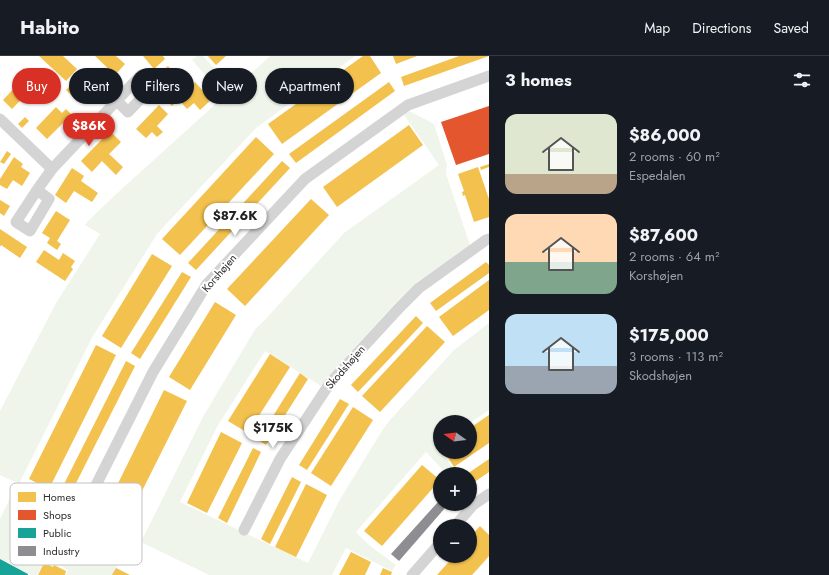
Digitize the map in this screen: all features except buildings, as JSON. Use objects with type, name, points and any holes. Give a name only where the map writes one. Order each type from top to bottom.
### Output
[{"type":"street","name":"Korshøjen","points":[[97,483],[153,372],[207,284],[305,178],[408,105],[489,76]]},
{"type":"street","points":[[37,190],[52,169],[114,104]]},
{"type":"street","points":[[0,119],[52,169]]},
{"type":"street","name":"Skodshøjen","points":[[244,530],[280,459],[330,383],[419,288],[489,239]]},
{"type":"street","points":[[461,519],[473,505],[489,494]]},
{"type":"street","points":[[412,575],[433,551]]},
{"type":"shaded area","points":[[197,56],[203,56],[214,68],[202,68],[202,71],[192,60]]},
{"type":"shaded area","points":[[270,56],[355,56],[338,68],[265,68],[265,104],[289,104],[256,128],[157,234],[93,336],[20,483],[17,483],[0,475],[0,411],[56,303],[100,234],[85,225],[121,189],[215,104],[257,104],[257,68]]},
{"type":"shaded area","points":[[409,111],[434,124],[447,165],[446,174],[470,245],[417,282],[398,300],[321,386],[265,351],[217,427],[180,502],[308,563],[339,501],[383,429],[454,350],[489,323],[489,410],[477,418],[477,415],[433,415],[433,459],[447,459],[452,467],[440,467],[426,452],[356,532],[369,545],[396,565],[392,571],[346,548],[332,575],[209,575],[142,542],[204,415],[256,328],[344,233],[439,165],[404,115]]},
{"type":"shaded area","points":[[10,498],[10,564],[0,559],[0,519]]},
{"type":"shaded area","points":[[12,565],[43,565],[37,575],[31,575]]},
{"type":"shaded area","points":[[60,565],[118,565],[113,575],[66,575],[68,570]]}]
